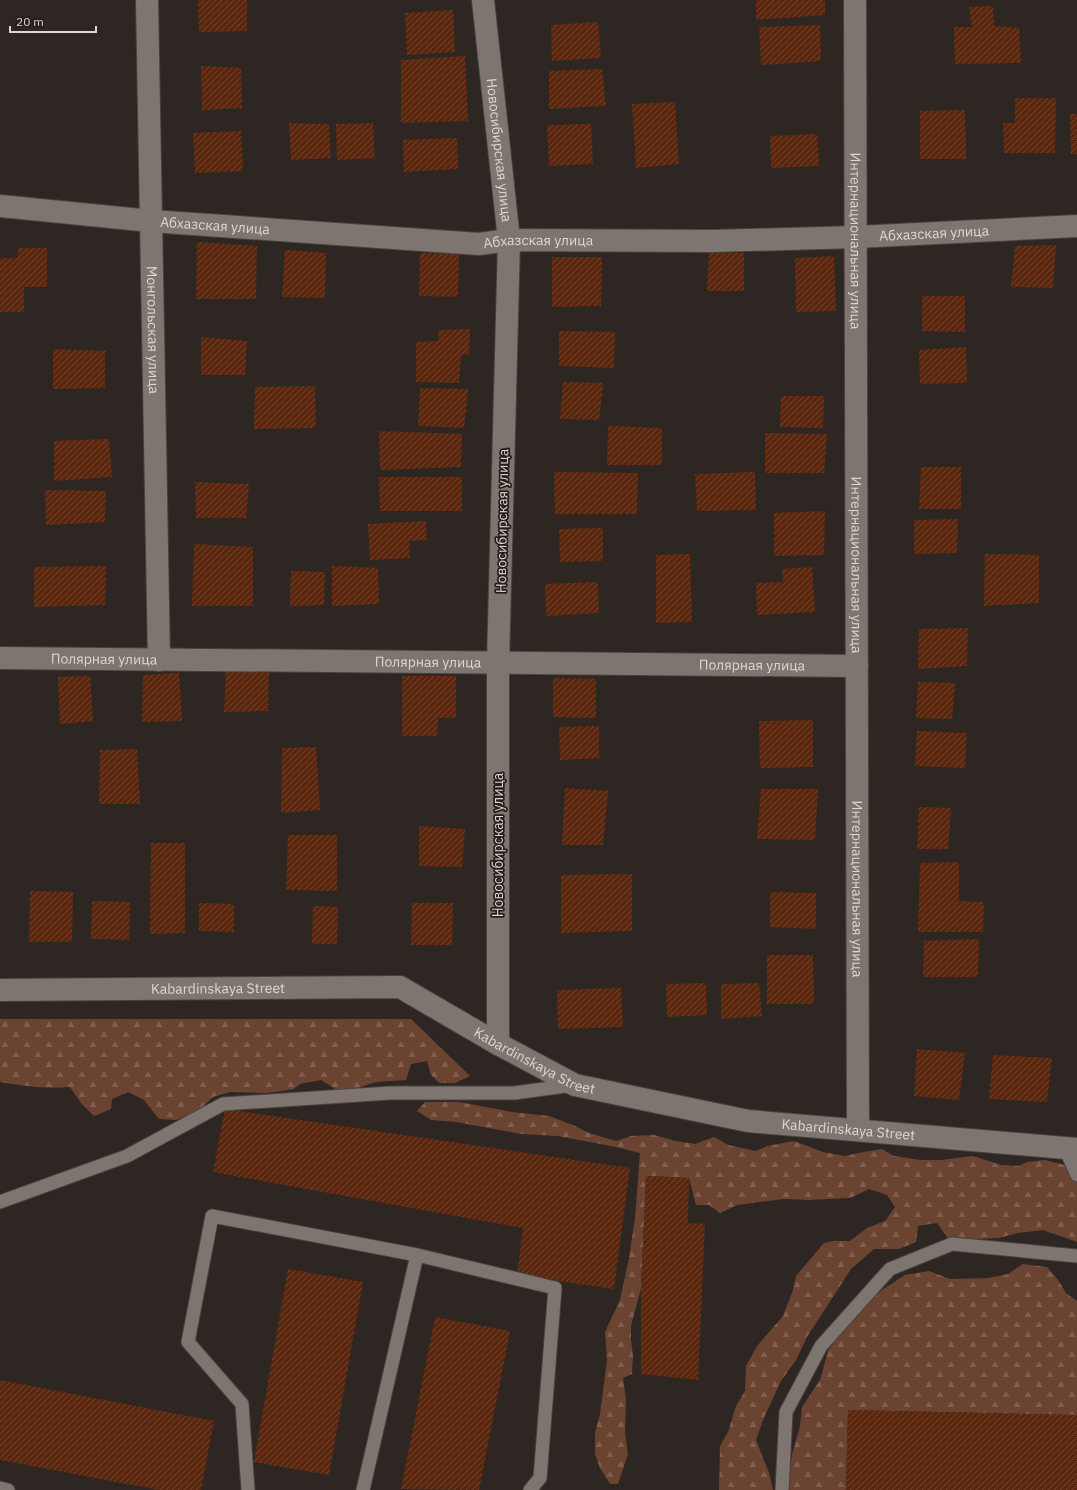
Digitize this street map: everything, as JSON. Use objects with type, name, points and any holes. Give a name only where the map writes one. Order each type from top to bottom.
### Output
[{"type":"street","name":"Монгольская улица","points":[[147,0],[159,660]]},
{"type":"street","name":"Новосибирская улица","points":[[483,0],[509,240],[498,663],[498,1044]]},
{"type":"street","name":"Интернациональная улица","points":[[855,0],[858,1130]]},
{"type":"street","name":"Абхазская улица","points":[[0,206],[151,221],[479,244],[509,240],[714,241],[856,237],[1077,226]]},
{"type":"street","name":"Полярная улица","points":[[0,658],[857,666]]},
{"type":"street","name":"Kabardinskaya Street","points":[[0,990],[400,987],[498,1044],[575,1084],[748,1121],[1071,1149]]},
{"type":"lane","points":[[0,1202],[127,1156],[223,1104],[390,1093],[514,1093],[575,1084]]},
{"type":"lane","points":[[1071,1149],[1077,1175]]},
{"type":"lane","points":[[248,1490],[242,1404],[188,1342],[212,1216],[417,1255],[555,1288],[540,1478],[530,1490]]},
{"type":"lane","points":[[782,1490],[786,1412],[821,1346],[890,1269],[952,1244],[1077,1256]]},
{"type":"lane","points":[[363,1490],[417,1255]]},
{"type":"lane","points":[[0,1488],[8,1490]]},
{"type":"green space","points":[[0,1019],[411,1019],[470,1076],[455,1083],[439,1083],[431,1075],[427,1061],[411,1064],[406,1080],[376,1082],[355,1089],[335,1089],[321,1080],[300,1084],[294,1089],[268,1093],[230,1092],[213,1097],[196,1113],[176,1120],[159,1119],[144,1100],[128,1092],[112,1099],[111,1109],[94,1116],[81,1103],[70,1087],[35,1087],[0,1082]]},
{"type":"green space","points":[[425,1102],[459,1102],[512,1112],[549,1116],[589,1133],[616,1141],[631,1136],[654,1135],[695,1144],[714,1137],[728,1145],[756,1151],[767,1146],[794,1141],[823,1152],[845,1156],[882,1149],[894,1156],[920,1160],[941,1160],[973,1156],[1001,1165],[1019,1166],[1027,1162],[1045,1160],[1065,1165],[1077,1173],[1077,1242],[1043,1230],[1018,1233],[999,1238],[977,1239],[952,1244],[937,1223],[918,1226],[916,1242],[899,1249],[874,1249],[851,1269],[807,1337],[796,1360],[781,1381],[763,1420],[756,1440],[769,1473],[773,1490],[719,1490],[720,1446],[728,1432],[736,1406],[745,1391],[746,1366],[757,1346],[783,1316],[793,1290],[796,1276],[824,1243],[833,1241],[850,1241],[867,1228],[885,1221],[895,1207],[887,1195],[869,1189],[850,1198],[809,1200],[784,1199],[737,1205],[720,1213],[709,1205],[696,1205],[689,1178],[646,1176],[641,1288],[631,1326],[633,1356],[632,1374],[623,1378],[626,1399],[625,1433],[628,1454],[618,1484],[610,1484],[600,1468],[595,1454],[595,1433],[600,1414],[607,1360],[605,1332],[620,1300],[629,1258],[635,1218],[640,1153],[558,1136],[521,1134],[456,1122],[431,1120],[417,1111]]},
{"type":"green space","points":[[1023,1264],[1047,1267],[1058,1280],[1066,1293],[1077,1301],[1077,1415],[848,1410],[846,1490],[787,1490],[792,1455],[800,1426],[802,1407],[820,1380],[828,1351],[859,1310],[882,1290],[905,1275],[929,1271],[950,1279],[988,1278],[1008,1274]]},
{"type":"building","points":[[198,0],[247,0],[247,31],[199,32]]},
{"type":"building","points":[[756,0],[825,0],[825,15],[756,20]]},
{"type":"building","points":[[993,6],[994,26],[1019,28],[1021,63],[955,64],[954,27],[972,27],[969,7]]},
{"type":"building","points":[[453,10],[455,52],[407,55],[405,13]]},
{"type":"building","points":[[598,22],[601,58],[552,61],[551,25]]},
{"type":"building","points":[[820,25],[821,61],[761,65],[759,27]]},
{"type":"building","points":[[465,56],[468,121],[401,123],[401,60]]},
{"type":"building","points":[[201,66],[241,68],[242,108],[202,110]]},
{"type":"building","points":[[602,69],[606,106],[549,109],[549,71]]},
{"type":"building","points":[[1015,98],[1056,98],[1055,153],[1004,153],[1003,123],[1015,123]]},
{"type":"building","points":[[675,102],[679,164],[636,168],[632,104]]},
{"type":"building","points":[[965,110],[966,159],[920,159],[920,111]]},
{"type":"building","points":[[1070,113],[1077,114],[1077,154],[1071,154]]},
{"type":"building","points":[[289,123],[329,124],[331,158],[291,160]]},
{"type":"building","points":[[373,123],[375,158],[337,160],[336,124]]},
{"type":"building","points":[[591,124],[593,164],[549,166],[547,125]]},
{"type":"building","points":[[241,131],[243,171],[195,173],[193,133]]},
{"type":"building","points":[[817,134],[819,166],[771,168],[770,136]]},
{"type":"building","points":[[457,138],[458,169],[404,172],[403,140]]},
{"type":"building","points":[[197,242],[257,246],[256,299],[196,299]]},
{"type":"building","points":[[1056,245],[1053,288],[1011,287],[1015,246]]},
{"type":"building","points":[[18,248],[47,248],[47,287],[24,287],[24,312],[0,312],[0,258],[18,258]]},
{"type":"building","points":[[285,250],[326,253],[325,298],[282,297]]},
{"type":"building","points":[[420,253],[459,254],[458,297],[419,296]]},
{"type":"building","points":[[709,253],[744,253],[744,291],[707,291]]},
{"type":"building","points":[[834,256],[836,311],[796,312],[795,258]]},
{"type":"building","points":[[552,257],[602,257],[601,306],[552,307]]},
{"type":"building","points":[[922,296],[965,296],[965,332],[922,331]]},
{"type":"building","points":[[470,329],[469,354],[461,355],[459,383],[416,382],[416,342],[439,341],[438,330]]},
{"type":"building","points":[[559,331],[615,332],[614,368],[559,366]]},
{"type":"building","points":[[201,337],[247,341],[245,375],[201,375]]},
{"type":"building","points":[[966,347],[967,383],[920,384],[919,350]]},
{"type":"building","points":[[53,349],[105,351],[105,388],[53,389]]},
{"type":"building","points":[[563,382],[603,383],[599,420],[560,419]]},
{"type":"building","points":[[315,386],[316,428],[254,429],[255,387]]},
{"type":"building","points":[[420,388],[468,389],[464,428],[418,426]]},
{"type":"building","points":[[781,396],[824,396],[823,428],[780,427]]},
{"type":"building","points":[[608,426],[662,428],[662,465],[607,465]]},
{"type":"building","points":[[379,431],[462,434],[461,467],[380,470]]},
{"type":"building","points":[[765,433],[827,434],[824,473],[765,473]]},
{"type":"building","points":[[109,439],[112,477],[54,481],[54,441]]},
{"type":"building","points":[[921,467],[961,467],[961,509],[919,509]]},
{"type":"building","points":[[554,472],[638,473],[637,514],[555,514]]},
{"type":"building","points":[[755,472],[756,510],[697,511],[695,474]]},
{"type":"building","points":[[379,477],[462,477],[462,511],[380,511]]},
{"type":"building","points":[[195,482],[249,484],[246,518],[196,518]]},
{"type":"building","points":[[45,490],[106,491],[105,522],[46,525]]},
{"type":"building","points":[[825,511],[824,555],[774,556],[774,513]]},
{"type":"building","points":[[958,519],[957,553],[914,554],[914,520]]},
{"type":"building","points":[[426,521],[427,540],[409,541],[410,558],[370,560],[368,524]]},
{"type":"building","points":[[603,528],[603,561],[560,562],[559,529]]},
{"type":"building","points":[[194,544],[253,547],[253,606],[192,606]]},
{"type":"building","points":[[690,554],[692,622],[656,623],[656,555]]},
{"type":"building","points":[[985,554],[1039,555],[1039,603],[984,606]]},
{"type":"building","points":[[106,566],[105,605],[34,607],[34,567]]},
{"type":"building","points":[[332,566],[378,568],[379,604],[332,606]]},
{"type":"building","points":[[812,567],[815,612],[757,615],[756,583],[783,582],[782,569]]},
{"type":"building","points":[[291,571],[325,572],[324,605],[290,606]]},
{"type":"building","points":[[598,582],[599,613],[546,616],[545,584]]},
{"type":"building","points":[[968,628],[967,666],[918,669],[919,629]]},
{"type":"building","points":[[226,669],[269,670],[268,711],[224,712]]},
{"type":"building","points":[[179,673],[182,721],[142,722],[143,675]]},
{"type":"building","points":[[90,676],[93,721],[60,724],[58,677]]},
{"type":"building","points":[[402,676],[456,676],[456,718],[438,718],[437,736],[402,736]]},
{"type":"building","points":[[553,678],[596,679],[596,718],[553,717]]},
{"type":"building","points":[[918,682],[955,683],[952,719],[916,718]]},
{"type":"building","points":[[813,720],[813,767],[760,768],[759,721]]},
{"type":"building","points":[[599,726],[599,758],[560,760],[559,727]]},
{"type":"building","points":[[917,731],[967,733],[965,768],[915,766]]},
{"type":"building","points":[[316,747],[320,810],[281,813],[282,748]]},
{"type":"building","points":[[137,749],[140,804],[99,804],[100,750]]},
{"type":"building","points":[[565,788],[608,791],[603,845],[562,845]]},
{"type":"building","points":[[761,789],[818,789],[815,840],[757,839]]},
{"type":"building","points":[[919,807],[951,808],[948,849],[917,849]]},
{"type":"building","points":[[419,826],[465,829],[462,867],[419,866]]},
{"type":"building","points":[[288,835],[337,835],[337,891],[286,890]]},
{"type":"building","points":[[151,843],[185,843],[185,933],[150,934]]},
{"type":"building","points":[[959,862],[959,901],[984,902],[983,932],[918,932],[920,863]]},
{"type":"building","points":[[632,874],[632,931],[561,933],[561,875]]},
{"type":"building","points":[[30,891],[73,892],[72,942],[29,942]]},
{"type":"building","points":[[770,892],[816,893],[816,929],[770,927]]},
{"type":"building","points":[[92,901],[130,902],[129,940],[91,939]]},
{"type":"building","points":[[199,903],[234,904],[234,932],[199,931]]},
{"type":"building","points":[[412,903],[453,903],[452,945],[411,945]]},
{"type":"building","points":[[313,906],[338,907],[337,944],[312,944]]},
{"type":"building","points":[[979,939],[978,977],[923,977],[924,941]]},
{"type":"building","points":[[767,955],[813,955],[814,1004],[767,1004]]},
{"type":"building","points":[[706,983],[707,1015],[667,1017],[666,984]]},
{"type":"building","points":[[759,983],[762,1016],[721,1019],[721,984]]},
{"type":"building","points":[[621,988],[623,1027],[558,1029],[557,990]]},
{"type":"building","points":[[917,1049],[965,1053],[959,1100],[914,1096]]},
{"type":"building","points":[[993,1055],[1052,1058],[1047,1102],[989,1099]]},
{"type":"building","points":[[225,1109],[630,1168],[614,1289],[517,1275],[523,1228],[213,1172]]},
{"type":"building","points":[[646,1176],[689,1178],[688,1223],[705,1224],[698,1380],[641,1374],[641,1288]]},
{"type":"building","points":[[288,1269],[363,1282],[329,1475],[254,1462]]},
{"type":"building","points":[[435,1317],[510,1331],[479,1490],[401,1489]]},
{"type":"building","points":[[0,1380],[214,1421],[201,1490],[159,1490],[0,1460]]},
{"type":"building","points":[[848,1410],[1077,1415],[1077,1490],[846,1490]]}]
